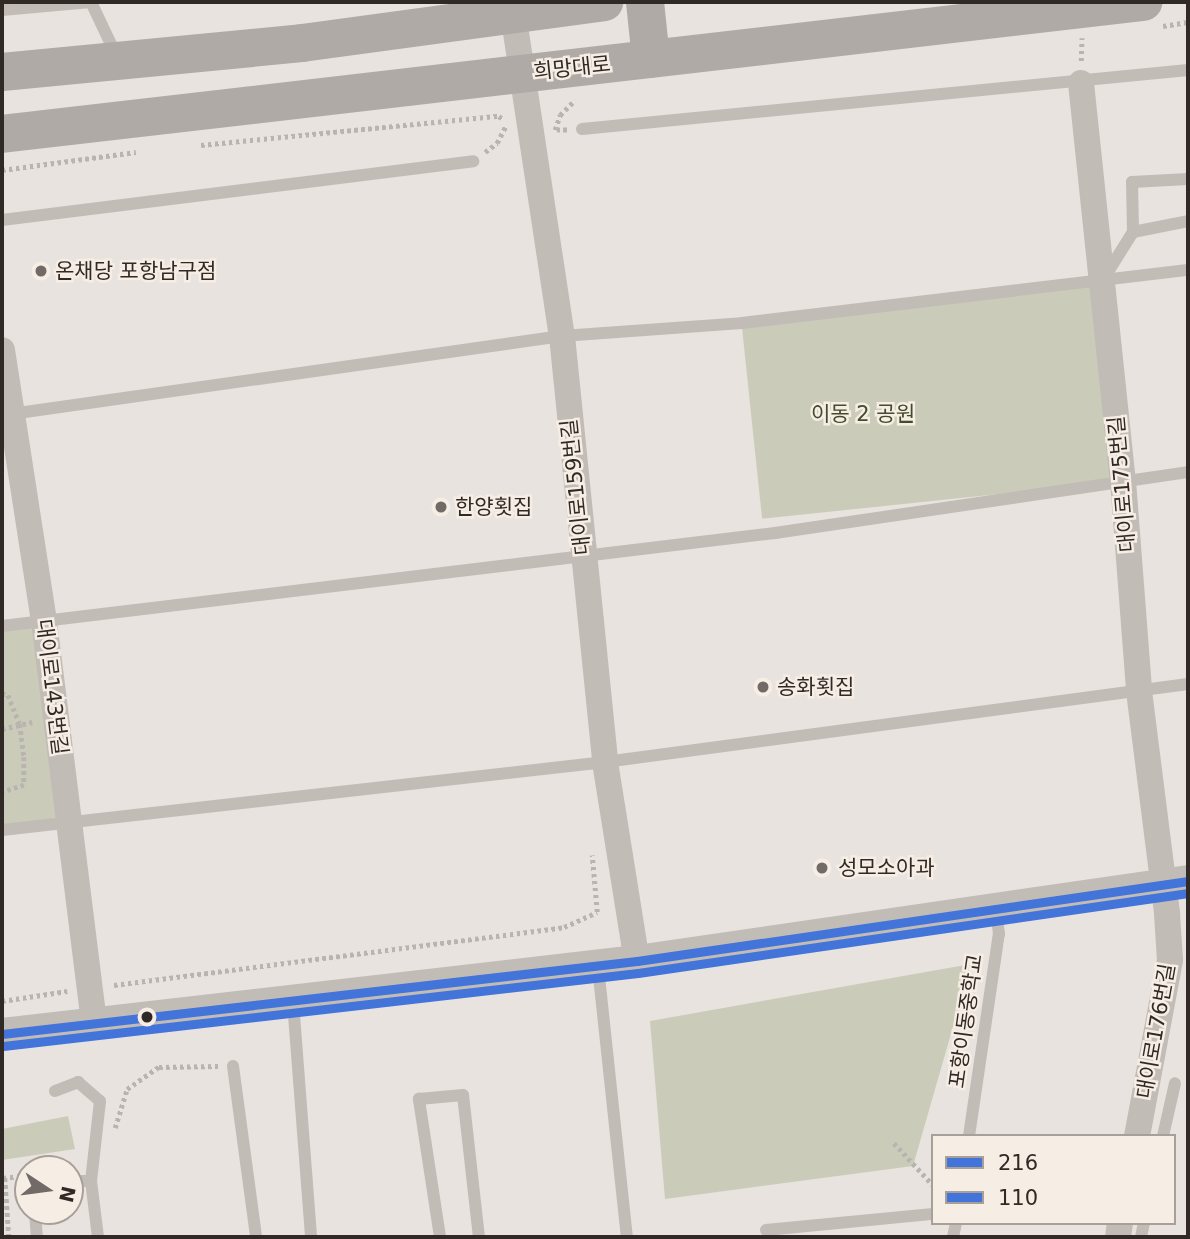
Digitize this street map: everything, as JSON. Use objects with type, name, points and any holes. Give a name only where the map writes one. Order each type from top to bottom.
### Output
[{"type":"main road","points":[[2,72],[341,37],[604,2]]},
{"type":"main road","points":[[645,2],[652,59]]},
{"type":"main road","name":"희망대로","points":[[2,134],[1143,2]]},
{"type":"main road","points":[[341,37],[345,94]]},
{"type":"street","name":"대이로159번길","points":[[513,13],[562,336],[605,762],[637,961]]},
{"type":"street","name":"대이로175번길","points":[[1081,83],[1123,481],[1139,691],[1176,882]]},
{"type":"street","name":"대이로143번길","points":[[2,350],[5,414],[44,621],[94,1024]]},
{"type":"street","points":[[2,1034],[637,961],[996,911],[1176,882]]},
{"type":"street","name":"대이로176번길","points":[[1137,1134],[1170,960],[1176,882]]},
{"type":"lane","points":[[2,10],[91,2],[118,61]]},
{"type":"lane","points":[[582,129],[1081,83],[1188,70]]},
{"type":"lane","points":[[2,220],[473,161]]},
{"type":"lane","points":[[1102,280],[1133,232],[1132,182],[1188,179]]},
{"type":"lane","points":[[1133,232],[1188,221]]},
{"type":"lane","points":[[5,414],[562,336],[742,323],[1188,270]]},
{"type":"lane","points":[[2,625],[775,533],[1188,472]]},
{"type":"lane","points":[[2,830],[605,762],[1188,684]]},
{"type":"lane","name":"포항이동중학교","points":[[969,1134],[999,934],[996,911]]},
{"type":"lane","points":[[598,964],[627,1237]]},
{"type":"lane","points":[[293,1002],[311,1237]]},
{"type":"lane","points":[[233,1066],[256,1237]]},
{"type":"lane","points":[[55,1091],[78,1082],[100,1101],[91,1181],[98,1237]]},
{"type":"lane","points":[[1163,1134],[1175,1083]]},
{"type":"lane","points":[[440,1237],[419,1100],[463,1095],[479,1237]]},
{"type":"lane","points":[[84,1181],[91,1181]]},
{"type":"lane","points":[[766,1230],[931,1214]]},
{"type":"path","points":[[187,146],[499,116],[507,122],[497,143],[473,161]]},
{"type":"path","points":[[2,170],[147,151]]},
{"type":"path","points":[[2,693],[8,695],[20,724],[24,785],[2,792]]},
{"type":"path","points":[[2,729],[31,722]]},
{"type":"path","points":[[2,1001],[564,927],[597,912],[592,851]]},
{"type":"path","points":[[94,1160],[118,1122],[127,1089],[159,1067],[233,1066]]},
{"type":"path","points":[[894,1143],[931,1183]]},
{"type":"path","points":[[3,1178],[9,1237]]},
{"type":"green space","name":"이동 2 공원","points":[[1102,280],[1123,481],[762,519],[741,318]]},
{"type":"green space","points":[[44,621],[70,823],[2,830],[2,626]]},
{"type":"green space","points":[[971,964],[913,1166],[665,1199],[650,1021]]},
{"type":"green space","points":[[68,1116],[75,1149],[14,1155],[14,1158],[2,1160],[2,1129]]},
{"type":"transit line","name":"216","points":[[2,1034],[637,961],[1188,881]]},
{"type":"transit line","name":"110","points":[[3,1046],[638,973],[1188,893]]},
{"type":"place","name":"온채당 포항남구점","points":[[41,271]]},
{"type":"place","name":"한양횟집","points":[[441,507]]},
{"type":"place","name":"송화횟집","points":[[763,687]]},
{"type":"place","name":"성모소아과","points":[[822,868]]}]
